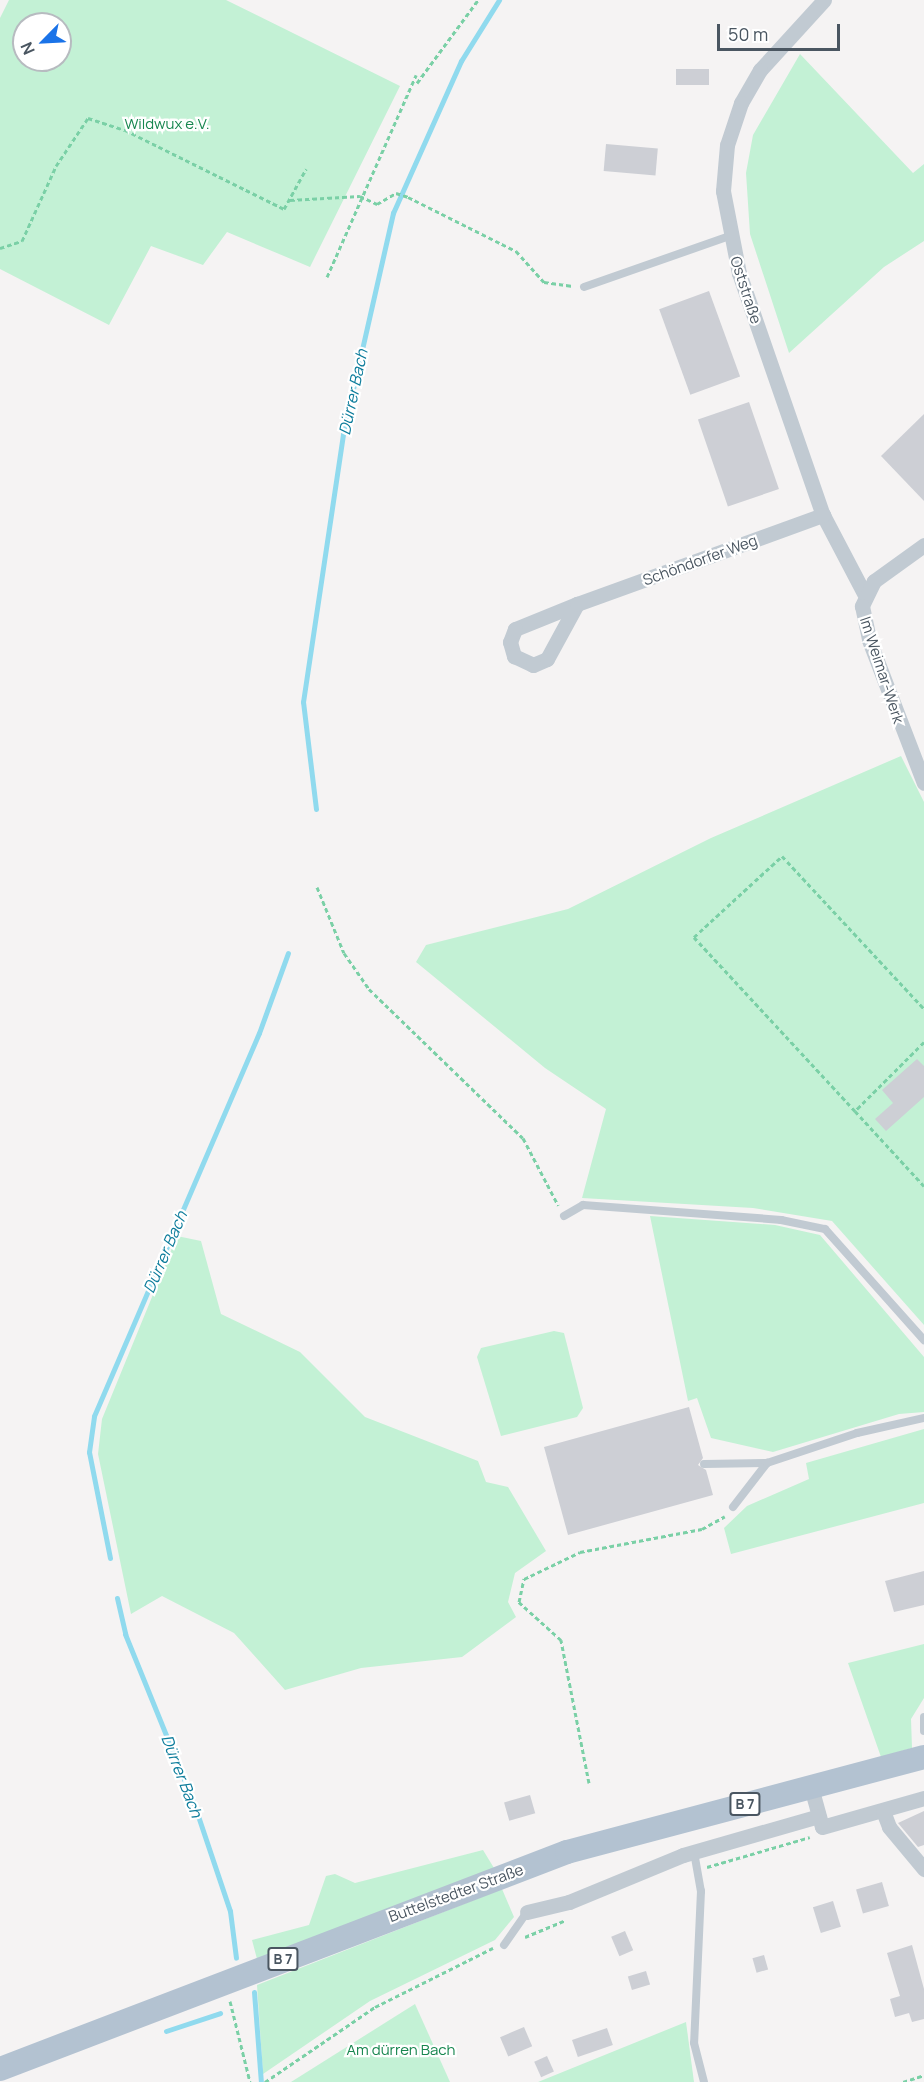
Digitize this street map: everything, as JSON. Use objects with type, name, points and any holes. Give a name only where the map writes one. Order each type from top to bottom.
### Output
[{"type":"main road","name":"Buttelstedter Straße","points":[[0,2069],[567,1852],[924,1756]]},
{"type":"street","name":"Oststraße","points":[[824,0],[760,70],[733,122],[723,190],[730,236],[823,515],[864,592]]},
{"type":"street","name":"Schöndorfer Weg","points":[[577,604],[547,659],[533,665],[514,656],[510,642],[515,629],[577,604],[823,515]]},
{"type":"street","points":[[864,592],[924,546]]},
{"type":"street","name":"Im Weimar-Werk","points":[[864,592],[863,620],[924,783]]},
{"type":"street","points":[[811,1786],[821,1822]]},
{"type":"street","points":[[527,1912],[568,1902],[694,1852],[821,1822],[883,1811],[924,1798]]},
{"type":"street","points":[[883,1811],[889,1827],[924,1869]]},
{"type":"lane","points":[[584,287],[730,236]]},
{"type":"lane","points":[[564,1216],[583,1205],[781,1220],[825,1229],[924,1340]]},
{"type":"lane","points":[[704,1464],[767,1463],[868,1430],[924,1418]]},
{"type":"lane","points":[[733,1507],[767,1463]]},
{"type":"lane","points":[[924,1717],[924,1731]]},
{"type":"lane","points":[[694,1852],[697,1870],[694,2043],[704,2082]]},
{"type":"lane","points":[[504,1945],[527,1912]]},
{"type":"path","points":[[327,277],[360,196],[417,83],[478,0]]},
{"type":"path","points":[[416,75],[417,83]]},
{"type":"path","points":[[0,248],[22,241],[56,166],[88,118],[125,129],[284,209],[306,169]]},
{"type":"path","points":[[290,200],[360,196],[377,204],[398,194],[403,195],[516,251],[544,282],[584,287]]},
{"type":"path","points":[[924,1009],[782,856],[694,937],[924,1186]]},
{"type":"path","points":[[317,887],[344,953],[369,989],[523,1138],[564,1216]]},
{"type":"path","points":[[855,1111],[924,1042]]},
{"type":"path","points":[[589,1783],[561,1640],[519,1602],[524,1579],[580,1552],[702,1529],[733,1507]]},
{"type":"path","points":[[697,1870],[818,1834],[821,1822]]},
{"type":"path","points":[[265,2082],[375,2007],[504,1945],[578,1915]]},
{"type":"path","points":[[223,1983],[250,2082]]},
{"type":"path","points":[[903,2082],[924,2075]]},
{"type":"green space","name":"Wildwux e.V.","points":[[9,0],[226,0],[400,86],[310,267],[227,232],[203,265],[151,246],[109,325],[0,269],[0,18]]},
{"type":"green space","points":[[800,54],[913,173],[924,164],[924,241],[884,267],[789,353],[750,234],[746,173],[753,135]]},
{"type":"green space","points":[[901,756],[924,802],[924,1325],[832,1221],[753,1208],[582,1198],[606,1109],[545,1068],[416,962],[426,945],[568,909],[711,838]]},
{"type":"green space","points":[[650,1216],[775,1225],[820,1235],[924,1357],[924,1412],[899,1414],[773,1452],[711,1438],[697,1398],[688,1401]]},
{"type":"green space","points":[[177,1236],[201,1241],[221,1314],[300,1352],[365,1417],[478,1461],[486,1482],[508,1487],[546,1551],[515,1573],[508,1602],[516,1617],[462,1657],[361,1668],[285,1690],[234,1633],[162,1596],[131,1614],[98,1454],[102,1419]]},
{"type":"green space","points":[[554,1331],[564,1333],[583,1408],[577,1417],[501,1436],[477,1357],[481,1348]]},
{"type":"green space","points":[[924,1429],[924,1503],[731,1554],[724,1528],[747,1506],[809,1479],[806,1463]]},
{"type":"green space","points":[[924,1644],[924,1698],[911,1719],[912,1748],[881,1757],[848,1663]]},
{"type":"green space","points":[[483,1850],[494,1868],[257,1959],[252,1940],[309,1925],[326,1876],[335,1874],[355,1883]]},
{"type":"green space","points":[[502,1889],[514,1917],[495,1940],[370,2001],[263,2074],[257,1985]]},
{"type":"green space","name":"Am dürren Bach","points":[[415,2004],[450,2082],[291,2082]]},
{"type":"green space","points":[[686,2022],[694,2082],[538,2082]]},
{"type":"building","points":[[676,69],[709,69],[709,85],[676,85]]},
{"type":"building","points":[[606,144],[658,149],[655,175],[604,171]]},
{"type":"building","points":[[709,291],[740,377],[690,395],[659,309]]},
{"type":"building","points":[[749,402],[779,489],[728,507],[698,420]]},
{"type":"building","points":[[924,414],[924,501],[881,456]]},
{"type":"building","points":[[917,1059],[924,1066],[924,1097],[886,1131],[875,1119],[893,1103],[882,1090]]},
{"type":"building","points":[[689,1407],[703,1458],[698,1465],[706,1470],[713,1495],[568,1535],[544,1447]]},
{"type":"building","points":[[924,1571],[924,1605],[894,1612],[885,1581]]},
{"type":"building","points":[[530,1795],[535,1813],[509,1821],[504,1802]]},
{"type":"building","points":[[924,1811],[924,1845],[918,1847],[898,1823]]},
{"type":"building","points":[[882,1882],[889,1906],[863,1913],[856,1889]]},
{"type":"building","points":[[833,1901],[841,1927],[821,1933],[813,1907]]},
{"type":"building","points":[[625,1931],[633,1950],[619,1956],[611,1937]]},
{"type":"building","points":[[912,1945],[924,1989],[924,2019],[912,2022],[909,2013],[895,2017],[890,1999],[900,1996],[887,1953]]},
{"type":"building","points":[[764,1955],[768,1969],[757,1973],[752,1958]]},
{"type":"building","points":[[646,1971],[650,1984],[632,1990],[628,1977]]},
{"type":"building","points":[[524,2027],[532,2046],[508,2056],[500,2037]]},
{"type":"building","points":[[607,2028],[613,2045],[578,2057],[572,2040]]},
{"type":"building","points":[[547,2056],[554,2072],[541,2077],[534,2062]]},
{"type":"waterway","name":"Dürrer Bach","points":[[316,809],[303,702],[343,433],[393,213],[461,61],[499,0]]},
{"type":"waterway","name":"Dürrer Bach","points":[[110,1558],[89,1452],[94,1416],[259,1033],[288,953]]},
{"type":"waterway","name":"Dürrer Bach","points":[[117,1598],[125,1634],[194,1804],[230,1911],[236,1958]]},
{"type":"waterway","name":"Dürrer Bach","points":[[254,1992],[261,2082]]},
{"type":"waterway","points":[[166,2031],[220,2013]]}]
